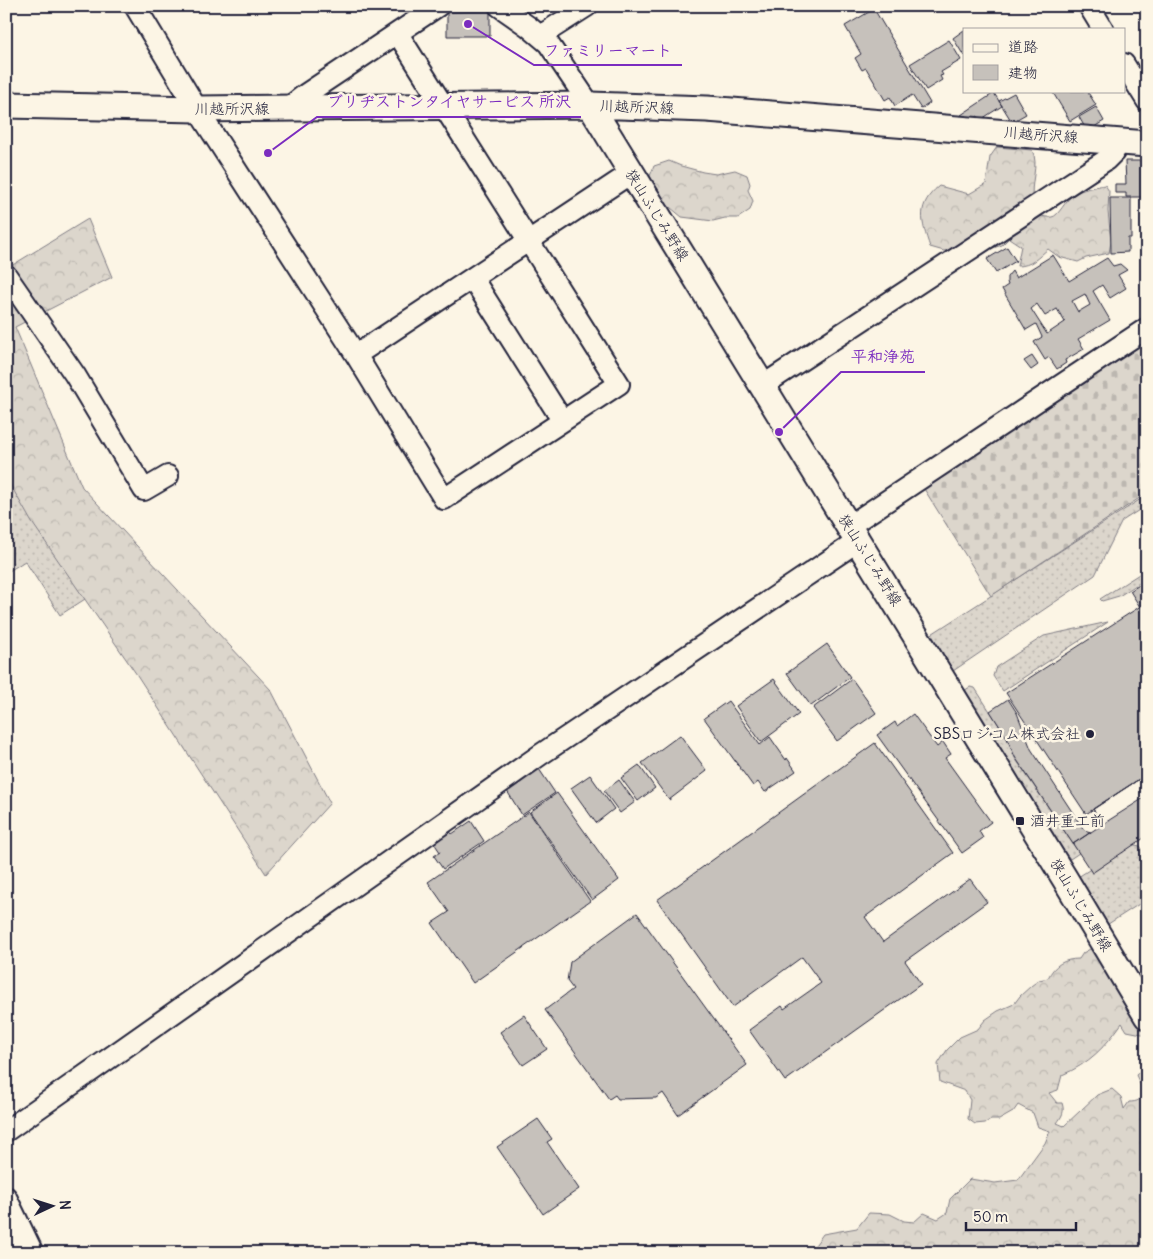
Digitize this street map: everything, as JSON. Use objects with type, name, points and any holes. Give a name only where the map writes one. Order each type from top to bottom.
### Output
[{"type":"main road","name":"川越所沢線","points":[[6,105],[197,109],[590,105],[716,110],[1147,144]]},
{"type":"main road","name":"狭山ふじみ野線","points":[[590,105],[1065,879],[1147,1016]]},
{"type":"street","points":[[135,6],[197,109],[356,355],[444,499],[619,384],[398,34]]},
{"type":"street","points":[[288,108],[438,6]]},
{"type":"street","points":[[499,6],[540,36],[554,52],[590,105]]},
{"type":"street","points":[[540,36],[587,6]]},
{"type":"street","points":[[1089,6],[1102,28]]},
{"type":"street","points":[[1126,67],[1147,101]]},
{"type":"street","points":[[762,386],[1106,160],[1120,142]]},
{"type":"street","points":[[356,355],[631,173]]},
{"type":"street","points":[[6,275],[75,374],[144,490],[168,476]]},
{"type":"street","points":[[473,279],[562,420]]},
{"type":"street","points":[[6,1131],[853,533],[1147,328]]},
{"type":"street","points":[[6,1197],[14,1236],[34,1253]]},
{"type":"green space","points":[[997,147],[1032,150],[1035,168],[1032,195],[1040,216],[1055,216],[1074,194],[1089,188],[1105,185],[1109,191],[1108,211],[1111,242],[1109,253],[1086,258],[1078,262],[1059,257],[1048,249],[1030,263],[1017,266],[1021,246],[1009,238],[1002,245],[981,252],[957,248],[944,251],[930,247],[924,229],[922,214],[927,200],[939,186],[969,194],[986,184],[990,157]]},
{"type":"green space","points":[[669,161],[703,172],[716,174],[735,170],[747,175],[750,184],[748,190],[753,201],[750,210],[738,218],[725,218],[713,221],[682,217],[660,199],[650,176],[654,166]]},
{"type":"green space","points":[[88,219],[112,277],[15,327],[82,487],[271,690],[330,803],[266,874],[137,675],[31,521],[6,477],[6,269]]},
{"type":"green space","points":[[1147,339],[1147,493],[991,596],[921,484]]},
{"type":"green space","points":[[6,437],[93,594],[60,615],[25,561],[6,573]]},
{"type":"green space","points":[[1147,495],[1147,505],[1122,521],[1095,575],[953,671],[948,670],[927,637]]},
{"type":"green space","points":[[1147,569],[1147,578],[1119,596],[1102,601],[1100,599]]},
{"type":"green space","points":[[1108,622],[1003,691],[993,676],[996,667],[1044,636]]},
{"type":"green space","points":[[970,687],[975,688],[1007,738],[1015,758],[1079,853],[1070,859],[1068,856],[1064,858],[959,694]]},
{"type":"green space","points":[[1130,844],[1140,846],[1147,856],[1147,899],[1105,926],[1078,877]]},
{"type":"green space","points":[[1090,949],[1100,950],[1147,1022],[1147,1035],[1127,1031],[1122,1023],[1096,1054],[1072,1071],[1062,1075],[1058,1090],[1049,1093],[1057,1103],[1062,1103],[1062,1114],[1057,1123],[1064,1126],[1097,1095],[1112,1089],[1121,1097],[1124,1109],[1129,1102],[1140,1099],[1144,1093],[1136,1075],[1147,1066],[1147,1253],[806,1253],[823,1234],[857,1228],[869,1213],[890,1214],[904,1221],[914,1222],[924,1213],[938,1219],[947,1213],[950,1199],[970,1179],[995,1183],[1018,1180],[1045,1143],[1050,1131],[1038,1127],[1033,1113],[1018,1105],[1013,1112],[999,1120],[975,1124],[968,1119],[970,1100],[965,1091],[940,1082],[938,1064],[947,1050],[960,1037],[978,1029],[985,1020],[998,1011],[1014,1004],[1031,986],[1039,980],[1048,978],[1060,964],[1069,960],[1079,959],[1083,953]]},
{"type":"building","points":[[874,9],[930,103],[921,109],[912,95],[895,106],[890,97],[885,100],[866,68],[862,70],[855,58],[861,54],[845,26]]},
{"type":"building","points":[[490,11],[490,36],[447,36],[447,12]]},
{"type":"building","points":[[963,31],[963,54],[953,38]]},
{"type":"building","points":[[949,40],[961,60],[941,72],[943,75],[940,76],[942,80],[926,90],[910,64]]},
{"type":"building","points":[[1053,92],[1088,92],[1096,105],[1070,121]]},
{"type":"building","points":[[994,93],[1002,106],[980,120],[978,116],[965,121],[961,115]]},
{"type":"building","points":[[1014,93],[1026,114],[1012,122],[999,101]]},
{"type":"building","points":[[1096,107],[1104,121],[1087,131],[1079,117]]},
{"type":"building","points":[[1125,161],[1145,161],[1147,197],[1126,197],[1126,193],[1115,193],[1115,184],[1126,184]]},
{"type":"building","points":[[1110,198],[1131,198],[1131,238],[1128,238],[1128,252],[1111,253]]},
{"type":"building","points":[[1007,247],[1016,261],[996,273],[987,259]]},
{"type":"building","points":[[1053,255],[1069,281],[1107,258],[1113,266],[1120,264],[1127,270],[1118,275],[1126,288],[1110,298],[1102,285],[1093,291],[1110,320],[1078,339],[1084,349],[1065,360],[1066,363],[1057,369],[1049,357],[1045,360],[1034,342],[1042,337],[1036,324],[1026,330],[1002,289],[1008,285],[1007,277],[1012,271],[1016,278]],"holes":[[[1085,294],[1090,305],[1078,312],[1072,301]],[[1037,304],[1045,316],[1057,309],[1065,322],[1047,334],[1031,309]]]},
{"type":"building","points":[[1032,356],[1038,365],[1031,370],[1024,361]]},
{"type":"building","points":[[1147,580],[1147,602],[1140,607],[1130,591]]},
{"type":"building","name":"SBSロジコム株式会社","points":[[1147,602],[1147,774],[1086,814],[1006,693]]},
{"type":"building","points":[[827,644],[850,677],[811,706],[787,673]]},
{"type":"building","points":[[774,679],[799,714],[761,742],[736,706]]},
{"type":"building","points":[[852,679],[876,713],[837,741],[813,708]]},
{"type":"building","points":[[1008,699],[1017,713],[1031,749],[1084,830],[1091,832],[1073,844],[1015,757],[1007,738],[990,711]]},
{"type":"building","points":[[728,701],[760,745],[770,737],[796,771],[765,792],[758,782],[753,786],[704,718]]},
{"type":"building","points":[[913,714],[937,747],[943,742],[951,754],[945,758],[991,822],[979,831],[983,838],[962,853],[877,735],[895,722],[897,726]]},
{"type":"building","points":[[680,735],[707,771],[669,800],[642,763]]},
{"type":"building","points":[[875,743],[953,853],[865,917],[883,942],[970,879],[987,902],[905,961],[921,984],[785,1081],[749,1030],[782,1006],[784,1009],[821,983],[802,957],[733,1007],[657,900]]},
{"type":"building","points":[[639,765],[655,788],[638,801],[621,778]]},
{"type":"building","points":[[539,769],[555,793],[522,815],[507,791]]},
{"type":"building","points":[[1147,774],[1147,836],[1092,873],[1073,844],[1103,824],[1093,809]]},
{"type":"building","points":[[1147,774],[1147,796],[1103,824],[1093,809]]},
{"type":"building","points":[[590,775],[614,809],[596,823],[571,788]]},
{"type":"building","points":[[619,780],[635,802],[620,813],[604,791]]},
{"type":"building","points":[[557,793],[619,880],[592,900],[530,812]]},
{"type":"building","points":[[529,812],[590,901],[473,983],[432,923],[449,912],[428,882]]},
{"type":"building","points":[[471,821],[484,841],[443,869],[434,856],[440,852],[432,840],[448,829],[452,834]]},
{"type":"building","points":[[637,913],[747,1065],[678,1115],[663,1093],[656,1098],[618,1099],[615,1095],[609,1099],[545,1010],[573,989],[567,981],[570,962]]},
{"type":"building","points":[[524,1015],[547,1049],[523,1065],[500,1032]]},
{"type":"building","points":[[538,1119],[552,1139],[547,1142],[579,1189],[543,1214],[497,1147]]},
{"type":"place","name":"ファミリーマート","points":[[468,24]]},
{"type":"place","name":"ブリヂストンタイヤサービス 所沢","points":[[268,153]]},
{"type":"place","name":"平和浄苑","points":[[779,432]]},
{"type":"place","name":"SBSロジコム株式会社","points":[[1090,734]]},
{"type":"place","name":"酒井重工前","points":[[1020,821]]}]
